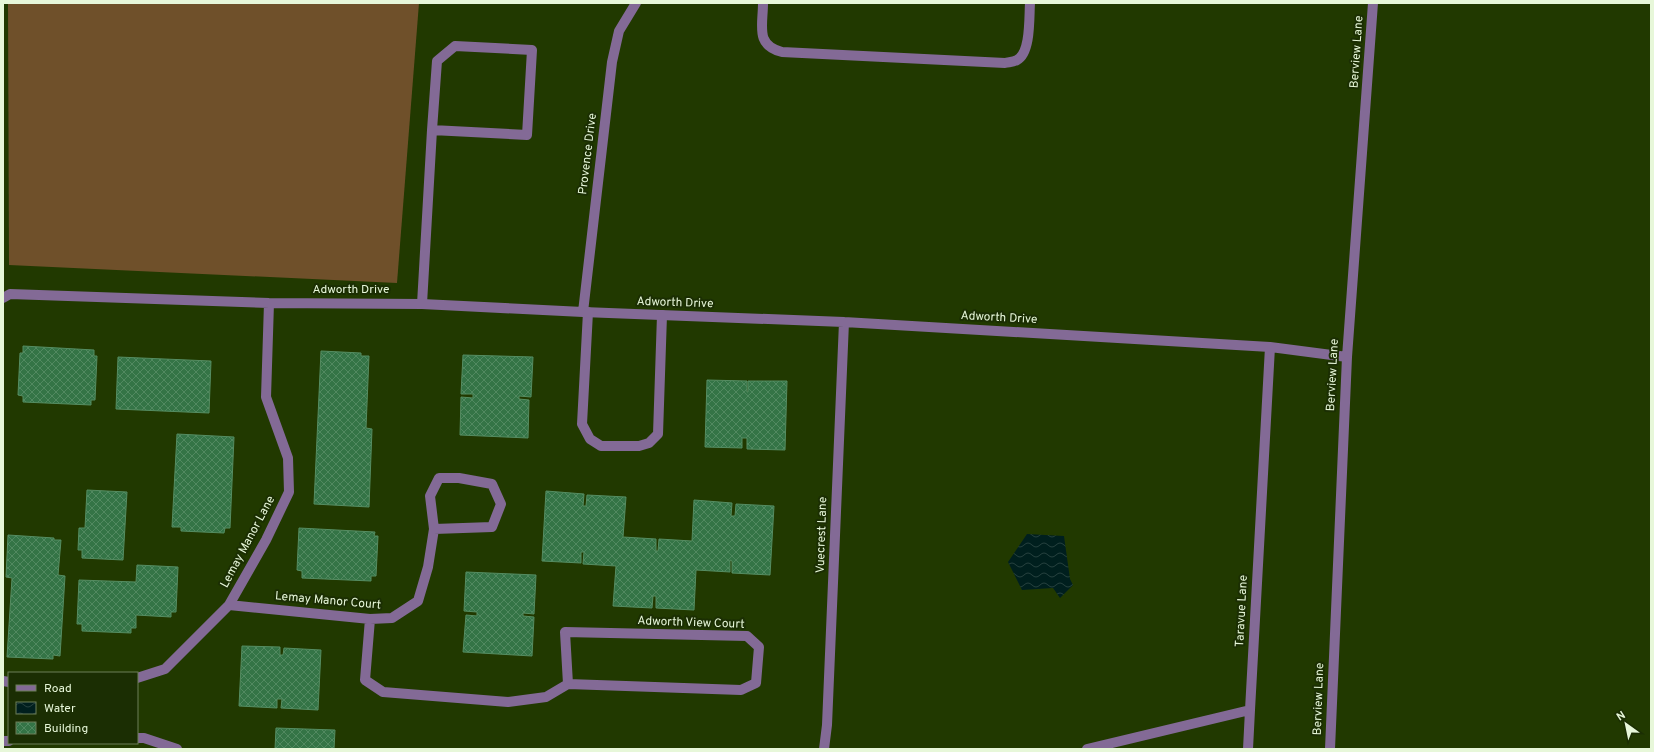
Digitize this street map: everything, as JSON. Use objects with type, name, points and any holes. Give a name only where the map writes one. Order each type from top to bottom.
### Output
[{"type":"street","name":"Provence Drive","points":[[636,3],[619,31],[612,62],[585,312],[582,424],[590,439],[601,446],[639,446],[649,442],[658,434],[662,315]]},
{"type":"street","points":[[763,3],[763,34],[765,42],[771,49],[782,52],[1005,63],[1018,60],[1024,53],[1027,44],[1030,3]]},
{"type":"street","name":"Berview Lane","points":[[1330,749],[1346,357],[1374,3]]},
{"type":"street","points":[[422,304],[432,130],[438,60],[455,46],[532,50],[526,136],[432,130]]},
{"type":"street","name":"Adworth Drive","points":[[3,298],[10,294],[269,303],[422,304],[844,322],[1270,347],[1346,357]]},
{"type":"street","name":"Lemay Manor Lane","points":[[138,678],[165,669],[229,605],[266,540],[289,492],[288,458],[266,398],[269,303]]},
{"type":"street","name":"Vuecrest Lane","points":[[824,749],[827,725],[844,322]]},
{"type":"street","name":"Taravue Lane","points":[[1248,749],[1270,347]]},
{"type":"street","name":"Lemay Manor Court","points":[[229,605],[370,619],[392,618],[418,601],[428,567],[434,529],[430,496],[440,478],[459,478],[492,484],[501,504],[492,527],[434,529]]},
{"type":"street","points":[[370,619],[365,680],[383,692],[508,702],[546,697],[568,684]]},
{"type":"street","name":"Adworth View Court","points":[[565,632],[747,636],[759,647],[756,683],[741,690],[568,684],[565,632]]},
{"type":"street","points":[[1087,749],[1250,710]]},
{"type":"street","points":[[138,738],[144,738],[176,749]]},
{"type":"shaded area","points":[[8,3],[419,3],[397,283],[9,265]]},
{"type":"water","points":[[1027,534],[1064,536],[1070,579],[1073,585],[1060,598],[1053,588],[1022,590],[1008,562]]},
{"type":"building","points":[[23,346],[94,350],[94,356],[97,356],[95,400],[91,400],[91,405],[23,402],[23,396],[18,395],[20,353],[23,353]]},
{"type":"building","points":[[321,351],[361,353],[361,356],[369,356],[366,428],[372,429],[369,507],[314,504]]},
{"type":"building","points":[[463,355],[533,357],[531,397],[519,396],[519,399],[529,400],[528,438],[460,435],[461,397],[473,398],[473,394],[461,394]]},
{"type":"building","points":[[118,357],[211,361],[209,413],[116,409]]},
{"type":"building","points":[[707,380],[747,381],[747,392],[748,381],[787,381],[785,450],[747,449],[747,438],[742,438],[742,448],[705,447]]},
{"type":"building","points":[[177,434],[234,437],[230,528],[225,528],[224,533],[181,531],[181,527],[172,527]]},
{"type":"building","points":[[87,490],[127,492],[123,560],[82,558],[82,550],[78,550],[79,528],[85,528]]},
{"type":"building","points":[[546,491],[584,494],[583,506],[586,506],[587,495],[626,497],[623,537],[656,539],[656,551],[658,551],[659,539],[692,541],[694,500],[732,503],[731,516],[735,516],[736,504],[774,506],[770,575],[732,573],[732,561],[730,560],[730,572],[696,570],[694,610],[656,608],[656,596],[653,596],[652,608],[613,606],[616,566],[583,564],[584,552],[581,552],[581,563],[542,561]]},
{"type":"building","points":[[299,528],[375,532],[374,536],[378,536],[376,576],[371,576],[371,581],[302,578],[302,571],[297,570]]},
{"type":"building","points":[[8,535],[54,538],[54,540],[61,540],[58,575],[65,576],[60,656],[53,655],[53,659],[7,657],[12,578],[6,577]]},
{"type":"building","points":[[137,565],[178,567],[176,612],[171,612],[171,617],[136,615],[136,628],[131,628],[131,633],[82,631],[82,624],[77,624],[79,580],[136,582]]},
{"type":"building","points":[[466,572],[536,575],[534,614],[523,613],[523,616],[534,617],[532,656],[463,652],[466,615],[477,616],[477,612],[464,611]]},
{"type":"building","points":[[242,646],[280,647],[280,655],[283,655],[284,648],[321,650],[318,710],[281,708],[282,699],[277,699],[277,708],[239,706]]},
{"type":"building","points":[[276,728],[335,730],[334,749],[275,749]]}]
